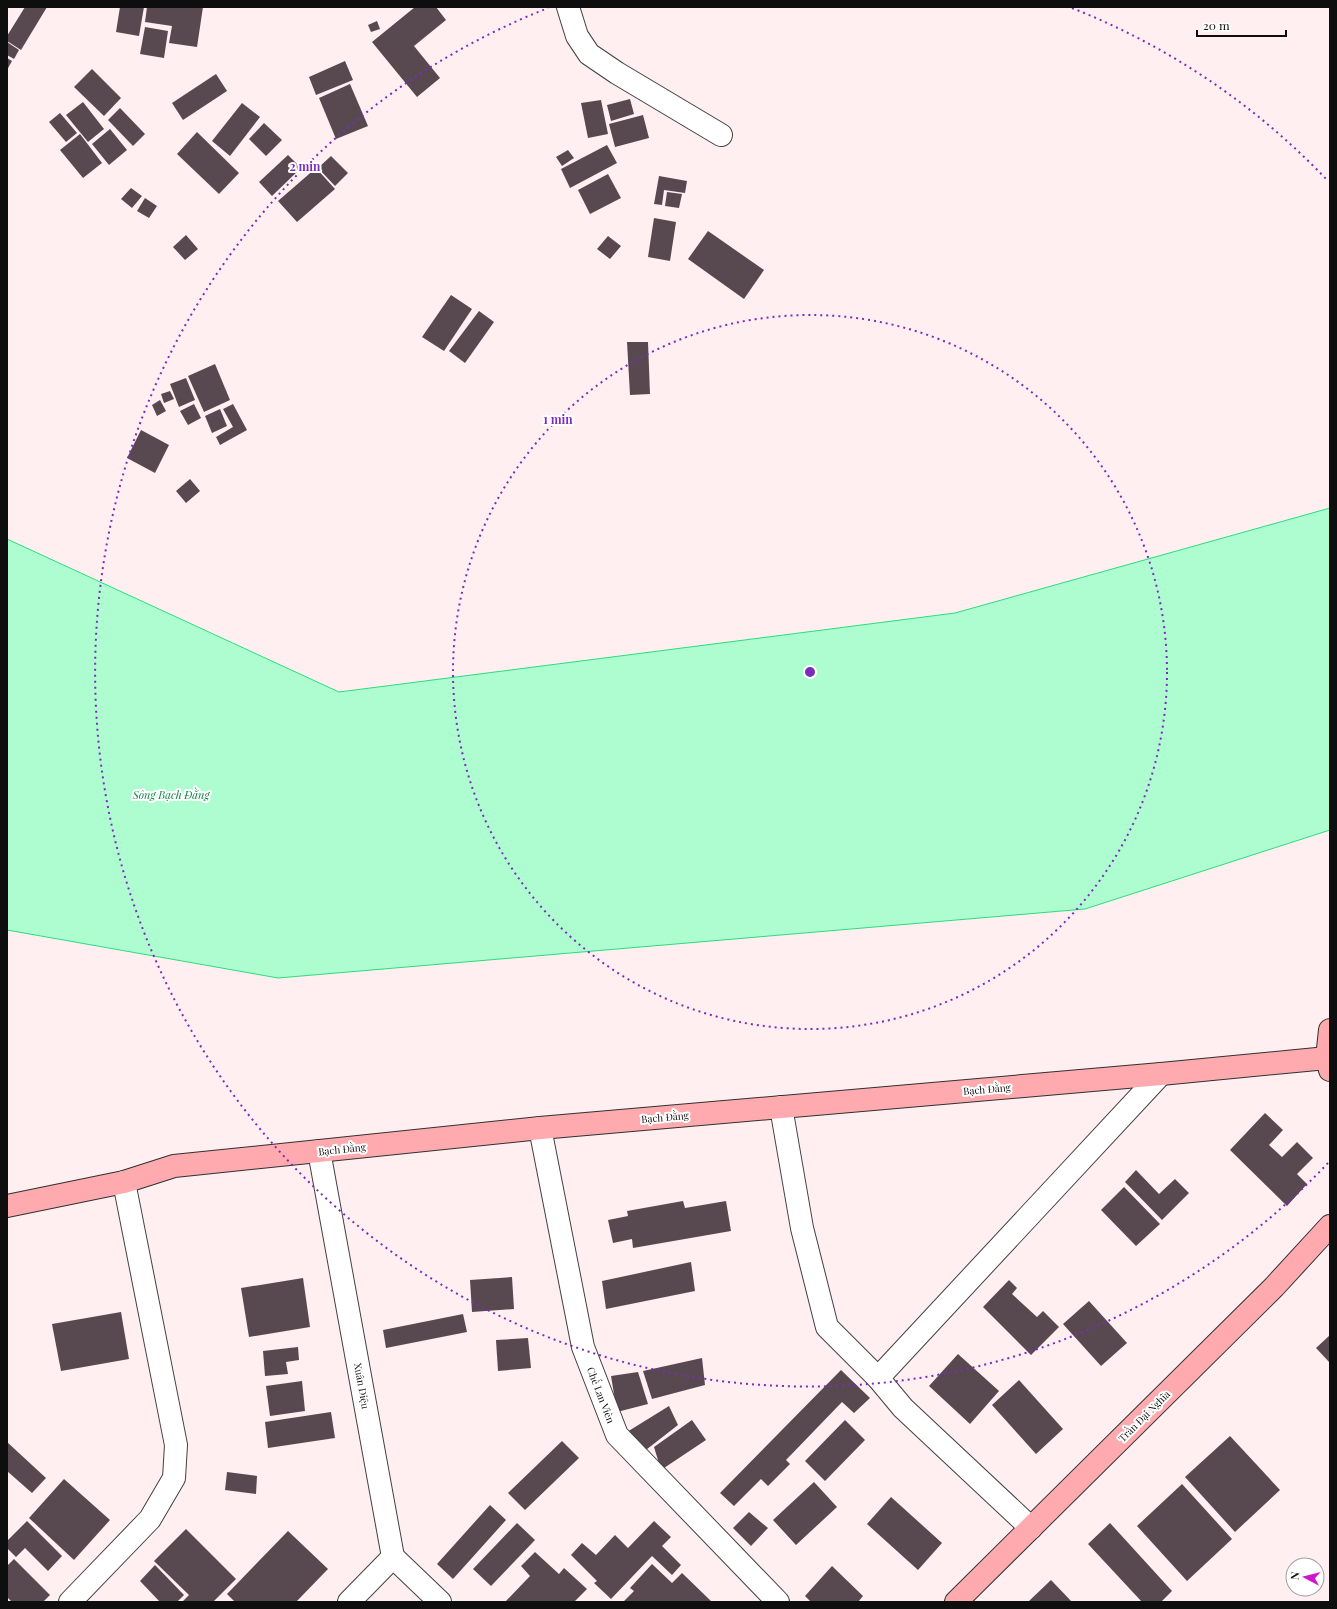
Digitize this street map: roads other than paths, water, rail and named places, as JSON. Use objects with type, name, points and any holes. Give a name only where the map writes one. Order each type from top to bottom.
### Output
[{"type":"street","points":[[568,7],[577,36],[589,54],[616,73],[721,135]]},
{"type":"street","points":[[1328,1064],[1330,1030]]},
{"type":"street","name":"Bạch Đằng","points":[[7,1206],[124,1182],[174,1166],[540,1128],[1161,1074],[1328,1064]]},
{"type":"street","points":[[878,1378],[1161,1074]]},
{"type":"street","points":[[781,1107],[802,1228],[827,1327],[878,1378],[903,1408],[1031,1528]]},
{"type":"street","name":"Chế Lan Viên","points":[[540,1128],[583,1347],[617,1435],[778,1602]]},
{"type":"street","name":"Xuân Diệu","points":[[319,1151],[394,1556]]},
{"type":"street","points":[[70,1602],[150,1519],[174,1478],[176,1445],[124,1182]]},
{"type":"street","name":"Trần Đại Nghĩa","points":[[956,1602],[1274,1287],[1330,1226]]},
{"type":"street","points":[[349,1602],[394,1556],[440,1602]]},
{"type":"water","name":"Sông Bạch Đằng","points":[[1330,508],[1330,830],[1085,909],[278,978],[7,930],[7,539],[339,692],[955,613]]}]
